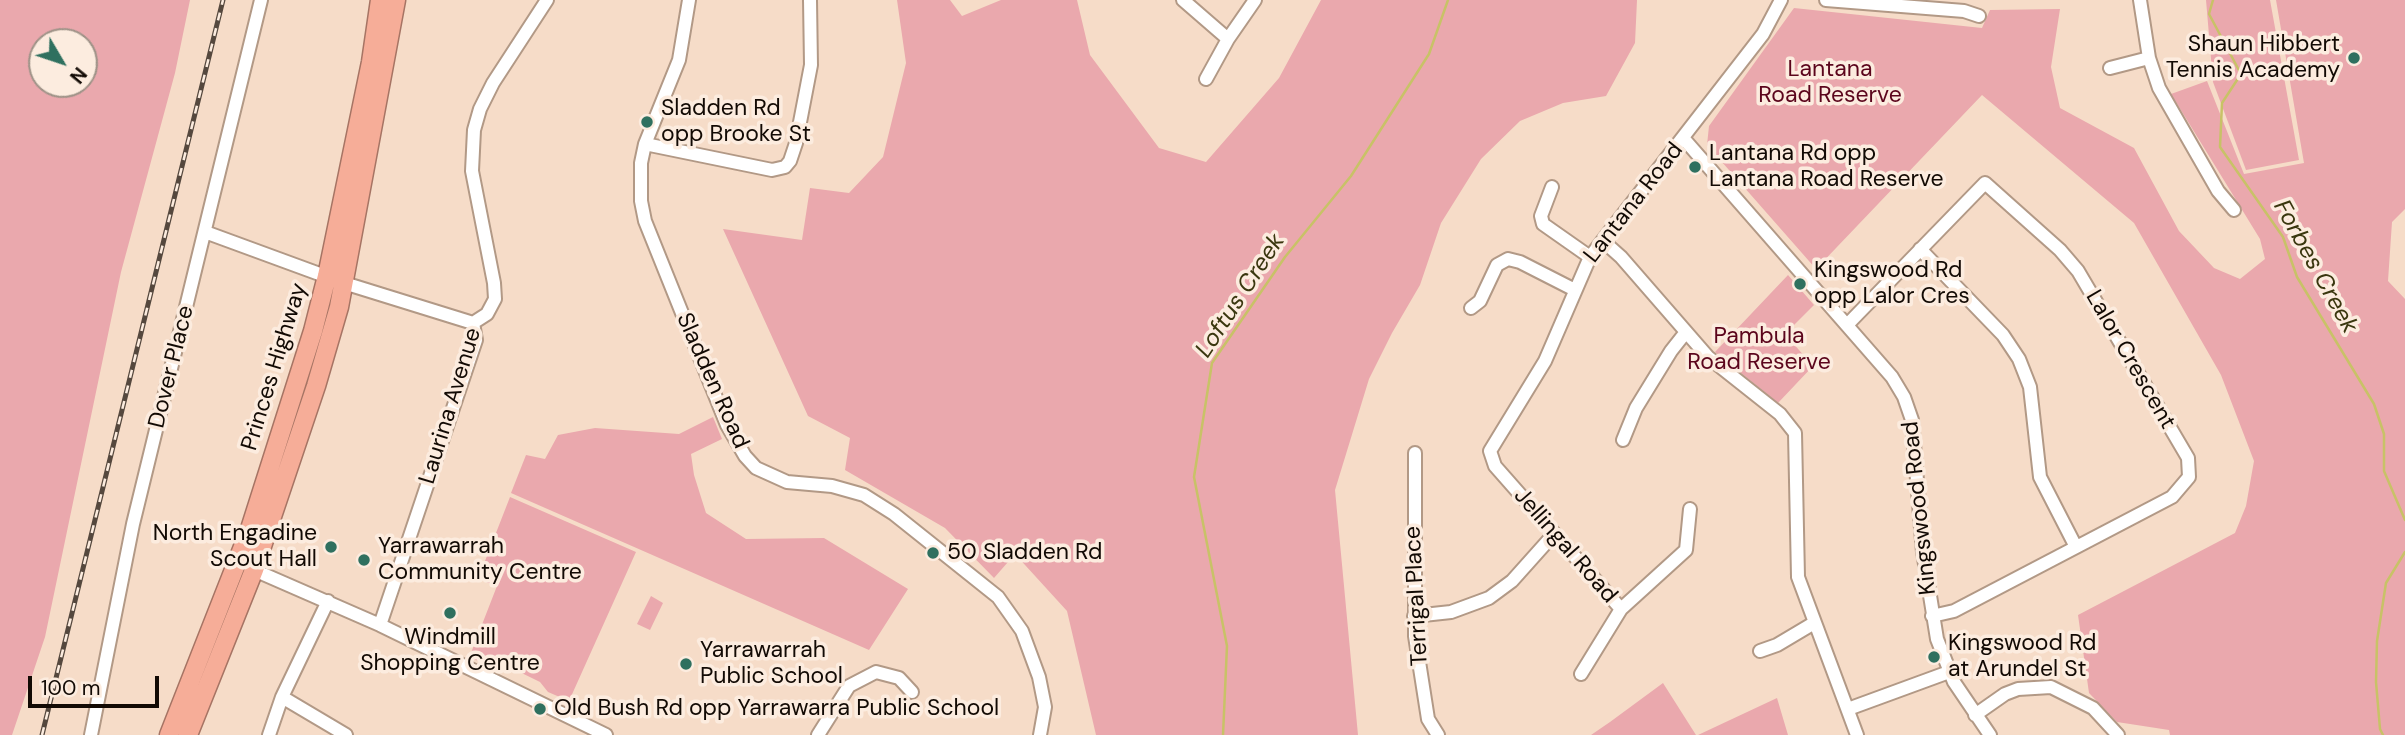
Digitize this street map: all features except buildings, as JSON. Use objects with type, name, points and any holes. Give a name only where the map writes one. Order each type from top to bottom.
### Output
[{"type":"highway","name":"Princes Highway","points":[[169,735],[250,529],[327,276],[371,62],[380,0]]},
{"type":"highway","name":"Princes Highway","points":[[188,735],[254,570],[316,386],[344,284],[396,0]]},
{"type":"highway","points":[[186,695],[204,675],[240,581],[254,570],[250,529]]},
{"type":"street","name":"Dover Place","points":[[92,735],[133,524],[261,0]]},
{"type":"street","name":"Laurina Avenue","points":[[380,625],[476,340],[473,323],[491,309],[496,295],[472,171],[474,130],[493,83],[547,0]]},
{"type":"street","name":"Sladden Road","points":[[689,0],[679,60],[645,144],[640,182],[645,221],[734,440],[756,468],[771,476],[787,482],[848,490],[879,504],[998,597],[1022,632],[1039,677],[1045,707],[1040,735]]},
{"type":"street","points":[[645,144],[772,170],[785,167],[796,143],[811,65],[810,0]]},
{"type":"street","points":[[1183,0],[1228,39]]},
{"type":"street","points":[[1206,79],[1228,39],[1255,0]]},
{"type":"street","name":"Lantana Road","points":[[1490,456],[1493,445],[1545,361],[1573,289],[1590,257],[1763,34],[1782,0]]},
{"type":"street","points":[[1826,0],[1964,12],[1979,16]]},
{"type":"street","points":[[2140,0],[2149,58],[2164,98],[2218,191],[2234,210]]},
{"type":"street","points":[[2110,68],[2149,58]]},
{"type":"street","name":"Kingswood Road","points":[[1684,139],[1892,377],[1910,414],[1932,616],[1949,672],[1990,735]]},
{"type":"street","name":"Lalor Crescent","points":[[1847,325],[1985,183],[2060,250],[2078,271],[2188,458],[2189,477],[2172,497],[1954,611],[1932,616]]},
{"type":"street","points":[[1552,187],[1541,216],[1543,225],[1590,257]]},
{"type":"street","points":[[205,232],[344,284],[473,323]]},
{"type":"street","points":[[1603,241],[1718,367],[1780,414],[1795,433],[1798,577],[1857,735]]},
{"type":"street","points":[[1920,249],[2003,335],[2019,359],[2031,395],[2040,477],[2076,547]]},
{"type":"street","points":[[1471,308],[1480,301],[1497,265],[1508,259],[1520,262],[1573,289]]},
{"type":"street","points":[[1623,440],[1636,408],[1686,332]]},
{"type":"street","name":"Terrigal Place","points":[[1415,453],[1414,616],[1428,719],[1438,735]]},
{"type":"street","name":"Jellingal Road","points":[[1490,456],[1495,466],[1621,609],[1581,674]]},
{"type":"street","points":[[1621,609],[1686,550],[1690,509]]},
{"type":"street","points":[[1414,616],[1451,612],[1489,598],[1512,581],[1554,534]]},
{"type":"street","points":[[254,570],[380,625],[606,735]]},
{"type":"street","points":[[269,735],[282,697],[328,601]]},
{"type":"street","points":[[1760,651],[1777,645],[1814,623]]},
{"type":"street","points":[[818,735],[849,686],[876,672],[899,678],[912,692]]},
{"type":"street","points":[[1848,709],[1949,672]]},
{"type":"street","points":[[1975,715],[2005,694],[2018,689],[2051,687],[2093,708],[2118,735]]},
{"type":"street","points":[[282,697],[346,735]]},
{"type":"green space","points":[[0,0],[190,0],[175,73],[121,272],[45,637],[12,735],[0,735]]},
{"type":"green space","points":[[897,0],[950,0],[962,16],[1001,0],[1077,0],[1090,55],[1159,148],[1206,162],[1279,78],[1321,0],[1637,0],[1635,43],[1606,96],[1563,103],[1520,121],[1481,159],[1441,223],[1420,285],[1369,379],[1335,490],[1358,735],[1096,735],[1067,611],[1015,554],[994,578],[945,528],[845,470],[850,438],[808,416],[723,229],[802,240],[810,188],[849,193],[883,157],[906,63]]},
{"type":"green space","points":[[2206,0],[2270,0],[2299,160],[2246,170],[2213,82]]},
{"type":"green space","name":"Lantana Road Reserve","points":[[2276,0],[2405,0],[2405,209],[2392,222],[2388,281],[2405,299],[2405,735],[2170,735],[2169,730],[2117,722],[2089,693],[2078,615],[2235,533],[2246,506],[2254,461],[2221,375],[2134,223],[1982,95],[1816,269],[1707,145],[1709,126],[1794,8],[1982,28],[1990,10],[2060,9],[2051,67],[2060,108],[2134,148],[2179,231],[2214,268],[2240,279],[2265,259],[2260,239],[2171,94],[2207,81],[2244,174],[2304,163]]},
{"type":"green space","name":"Pambula Road Reserve","points":[[1788,275],[1814,305],[1785,334],[1813,366],[1778,403],[1715,352]]},
{"type":"green space","points":[[713,417],[722,439],[691,454],[694,475],[706,513],[746,539],[824,538],[908,589],[869,650],[511,493],[526,455],[545,459],[558,435],[595,428],[679,434]]},
{"type":"green space","points":[[510,497],[636,552],[569,701],[548,692],[540,682],[487,656],[479,661],[469,658],[497,586],[478,579]]},
{"type":"green space","points":[[651,596],[663,603],[650,630],[637,624]]},
{"type":"green space","points":[[1663,683],[1696,735],[1591,735],[1610,722]]},
{"type":"green space","points":[[1777,698],[1788,735],[1698,735]]},
{"type":"waterway","name":"Loftus Creek","points":[[1223,735],[1227,646],[1194,477],[1212,363],[1285,257],[1351,176],[1429,54],[1448,0]]},
{"type":"waterway","name":"Forbes Creek","points":[[2213,0],[2209,14],[2241,74],[2222,103],[2220,147],[2283,237],[2297,277],[2374,404],[2384,434],[2384,471],[2405,520]]},
{"type":"waterway","name":"Forbes Creek","points":[[2383,735],[2380,729],[2376,682],[2377,641],[2386,583],[2405,552]]},
{"type":"railway","points":[[42,735],[223,0]]},
{"type":"place","name":"Shaun Hibbert Tennis Academy","points":[[2354,58]]},
{"type":"place","name":"Sladden Rd opp Brooke St","points":[[647,122]]},
{"type":"place","name":"Lantana Rd opp Lantana Road Reserve","points":[[1695,167]]},
{"type":"place","name":"Kingswood Rd opp Lalor Cres","points":[[1800,284]]},
{"type":"place","name":"North Engadine Scout Hall","points":[[331,547]]},
{"type":"place","name":"50 Sladden Rd","points":[[933,553]]},
{"type":"place","name":"Yarrawarrah Community Centre","points":[[364,560]]},
{"type":"place","name":"Windmill Shopping Centre","points":[[450,613]]},
{"type":"place","name":"Kingswood Rd at Arundel St","points":[[1934,657]]},
{"type":"place","name":"Yarrawarrah Public School","points":[[686,664]]},
{"type":"place","name":"Old Bush Rd opp Yarrawarra Public School","points":[[540,709]]}]
